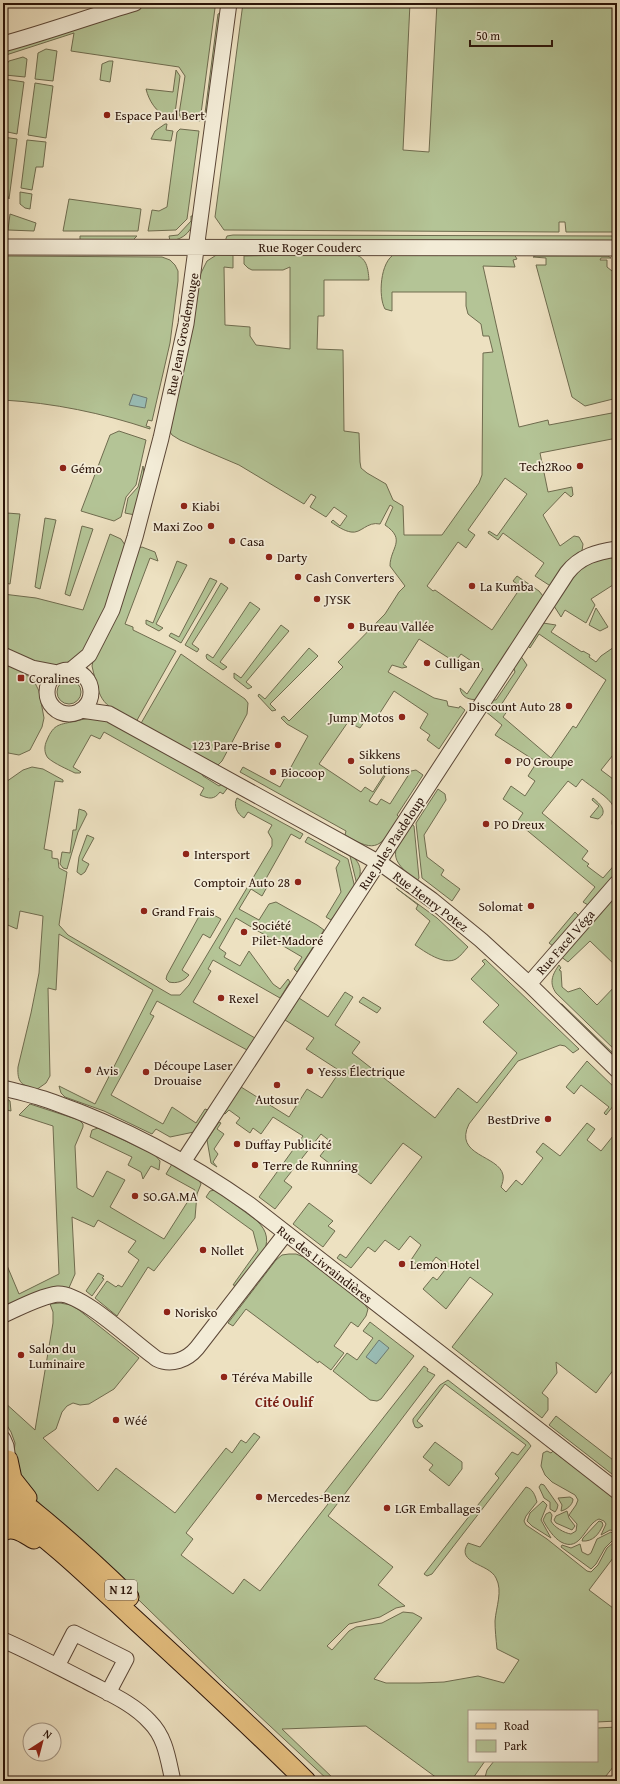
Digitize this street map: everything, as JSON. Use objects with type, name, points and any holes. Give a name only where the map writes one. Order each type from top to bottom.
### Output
[{"type":"main road","name":"N 12","points":[[8,1460],[12,1478],[38,1514]]},
{"type":"main road","name":"N 12","points":[[3,1488],[38,1514],[89,1558],[160,1629],[227,1704]]},
{"type":"main road","name":"N 12","points":[[3,1508],[17,1517],[71,1561],[227,1704],[306,1781]]},
{"type":"main road","name":"N 12","points":[[3,1531],[8,1529],[19,1530],[38,1541],[57,1556],[103,1598],[119,1605]]},
{"type":"street","points":[[3,44],[135,3]]},
{"type":"street","name":"Rue Jean Grosdemouge","points":[[89,655],[114,604],[138,526],[161,438],[177,366],[186,324],[229,3]]},
{"type":"street","name":"Rue Roger Couderc","points":[[3,247],[617,248]]},
{"type":"street","name":"Rue Jules Pasdeloup","points":[[183,1162],[570,569],[578,561],[587,556],[617,549]]},
{"type":"street","points":[[3,655],[30,673],[47,692]]},
{"type":"street","points":[[89,655],[88,704],[81,710],[72,714],[56,710],[49,701],[47,692],[50,681],[89,655]]},
{"type":"street","points":[[17,663],[32,668],[82,675],[109,714]]},
{"type":"street","points":[[81,710],[109,714]]},
{"type":"street","name":"Rue Henry Potez","points":[[109,714],[378,862],[456,919],[487,945],[617,1070]]},
{"type":"street","name":"Rue Facel Véga","points":[[529,984],[617,883]]},
{"type":"street","name":"Rue des Livraindières","points":[[3,1088],[52,1102],[100,1120],[183,1162],[231,1192],[617,1491]]},
{"type":"street","points":[[3,1315],[49,1296],[61,1294],[71,1296],[85,1304],[157,1359],[166,1362],[180,1360],[190,1356],[197,1348],[286,1234]]},
{"type":"street","points":[[3,1439],[6,1446],[8,1460]]},
{"type":"street","points":[[57,1666],[74,1633],[126,1659],[108,1693]]},
{"type":"street","points":[[3,1640],[57,1666],[136,1709],[150,1722],[165,1745],[173,1781]]},
{"type":"green space","points":[[163,3],[211,3],[215,8],[200,121],[181,118],[179,114],[185,76],[179,67],[71,51],[74,33],[3,56],[3,48],[119,11]]},
{"type":"green space","points":[[243,3],[410,3],[403,150],[429,152],[437,3],[617,3],[617,232],[566,232],[565,222],[559,222],[559,232],[224,230],[215,217]]},
{"type":"green space","points":[[222,12],[208,119],[204,121],[218,14]]},
{"type":"green space","points":[[46,49],[57,51],[53,81],[35,79],[38,53]]},
{"type":"green space","points":[[23,57],[27,59],[25,77],[5,75],[6,65],[9,61]]},
{"type":"green space","points":[[113,61],[110,82],[100,80],[102,64]]},
{"type":"green space","points":[[176,70],[180,76],[175,113],[169,113],[168,118],[160,113],[154,106],[146,89],[173,92]]},
{"type":"green space","points":[[4,79],[24,82],[17,134],[3,131]]},
{"type":"green space","points":[[35,83],[53,86],[46,138],[28,135]]},
{"type":"green space","points":[[167,124],[166,130],[173,131],[171,141],[151,139],[155,131]]},
{"type":"green space","points":[[180,129],[199,131],[187,219],[176,230],[148,231],[152,210],[159,211],[167,207],[177,132]]},
{"type":"green space","points":[[3,137],[17,139],[9,199],[3,185]]},
{"type":"green space","points":[[27,140],[46,142],[43,167],[36,167],[32,190],[21,188]]},
{"type":"green space","points":[[20,192],[32,194],[30,209],[25,208],[20,204]]},
{"type":"green space","points":[[69,199],[141,209],[138,231],[63,231]]},
{"type":"green space","points":[[10,214],[36,223],[34,231],[8,230]]},
{"type":"green space","points":[[191,216],[195,216],[190,230],[184,236],[170,241],[169,236],[178,235],[191,221]]},
{"type":"green space","points":[[80,236],[137,236],[131,242],[80,242]]},
{"type":"green space","points":[[227,236],[617,236],[617,243],[225,241]]},
{"type":"green space","points":[[218,254],[231,254],[233,256],[233,268],[224,267],[225,325],[250,327],[250,336],[256,345],[290,349],[290,267],[283,270],[252,270],[244,264],[244,256],[353,254],[358,255],[364,260],[367,267],[369,280],[324,280],[324,316],[318,316],[317,349],[343,350],[344,431],[359,433],[361,468],[386,484],[393,500],[403,506],[404,535],[442,535],[479,483],[482,475],[483,353],[493,352],[489,336],[483,336],[481,324],[468,314],[466,306],[466,292],[392,292],[392,311],[385,309],[381,288],[383,271],[390,258],[395,254],[514,254],[517,259],[513,260],[515,267],[483,266],[519,427],[548,420],[549,425],[617,412],[617,438],[540,453],[548,492],[572,487],[573,495],[571,497],[565,492],[543,515],[560,546],[574,536],[579,537],[583,544],[582,551],[552,587],[535,576],[544,563],[503,533],[498,540],[488,533],[489,531],[497,536],[527,494],[505,478],[468,530],[475,535],[466,548],[458,542],[427,586],[492,630],[521,587],[513,581],[517,576],[539,591],[543,596],[478,699],[466,698],[462,694],[460,688],[467,694],[483,669],[461,654],[455,662],[419,639],[403,664],[407,667],[402,668],[392,665],[388,672],[434,698],[447,701],[448,706],[459,708],[460,706],[465,710],[439,749],[427,740],[430,735],[420,728],[428,714],[394,691],[376,719],[369,715],[360,728],[348,722],[319,764],[361,792],[365,787],[373,792],[384,775],[385,776],[369,801],[377,805],[381,799],[390,804],[411,771],[416,770],[423,775],[397,815],[400,818],[388,835],[383,841],[372,846],[365,845],[345,835],[346,831],[240,772],[243,767],[280,787],[308,736],[287,724],[281,718],[284,716],[289,721],[343,667],[338,662],[385,614],[399,592],[405,586],[390,566],[396,540],[392,530],[385,525],[393,507],[390,505],[380,524],[371,524],[355,532],[346,531],[331,522],[333,520],[340,526],[347,516],[334,507],[326,517],[310,507],[316,497],[311,494],[304,504],[239,465],[180,440],[172,435],[169,430],[200,275],[207,261]]},
{"type":"green space","points":[[3,256],[162,257],[170,260],[175,265],[178,271],[178,281],[170,343],[152,421],[148,420],[146,426],[150,427],[150,429],[114,418],[59,406],[3,400]]},
{"type":"green space","points":[[608,256],[611,258],[601,258],[600,260],[607,260],[607,267],[617,275],[617,398],[585,406],[572,397],[536,265],[546,265],[546,258],[533,257]]},
{"type":"green space","points":[[119,431],[146,440],[136,485],[126,497],[121,517],[114,521],[81,511],[110,435]]},
{"type":"green space","points":[[143,466],[145,479],[135,515],[125,513],[128,498],[138,487]]},
{"type":"green space","points":[[7,513],[20,514],[10,584],[5,583]]},
{"type":"green space","points":[[45,518],[56,520],[40,589],[35,587]]},
{"type":"green space","points":[[82,526],[93,529],[70,596],[65,594]]},
{"type":"green space","points":[[110,534],[121,539],[125,545],[106,608],[85,651],[73,661],[47,667],[3,649],[3,594],[36,598],[83,610]]},
{"type":"green space","points":[[142,547],[155,552],[158,561],[150,558],[125,624],[133,627],[133,630],[176,651],[136,722],[116,711],[104,702],[98,689],[92,666],[139,548]]},
{"type":"green space","points":[[617,556],[617,566],[612,569],[617,577],[617,584],[616,583],[591,599],[595,605],[586,623],[565,610],[561,617],[554,606],[576,572],[594,560]]},
{"type":"green space","points":[[177,561],[187,565],[156,624],[163,628],[159,631],[146,624],[146,620],[153,623]]},
{"type":"green space","points":[[210,578],[217,581],[181,643],[169,636],[171,633],[179,637]]},
{"type":"green space","points":[[221,583],[228,588],[192,644],[199,649],[197,652],[185,645]]},
{"type":"green space","points":[[250,602],[260,609],[220,662],[227,667],[223,670],[207,659],[206,656],[207,654],[213,658]]},
{"type":"green space","points":[[596,608],[608,627],[600,631],[589,625]]},
{"type":"green space","points":[[543,623],[556,625],[551,632],[582,652],[583,651],[590,655],[589,657],[596,662],[601,656],[617,645],[617,750],[601,770],[617,782],[617,817],[614,821],[617,824],[616,830],[612,825],[614,809],[611,803],[582,779],[576,787],[568,781],[542,813],[588,851],[582,859],[589,864],[587,866],[603,878],[617,862],[617,875],[593,903],[588,905],[583,902],[595,887],[517,822],[523,813],[503,799],[511,786],[525,796],[535,781],[528,776],[537,762],[495,735],[502,725],[485,711],[490,700],[496,700],[515,672],[513,665],[520,655],[527,665],[501,705],[508,710],[503,717],[551,758],[573,726],[576,728],[606,680],[539,634],[530,648],[528,646]]},
{"type":"green space","points":[[281,625],[289,631],[246,682],[252,687],[248,689],[234,678],[234,673],[241,678]]},
{"type":"green space","points":[[309,648],[318,656],[270,704],[276,710],[272,711],[258,696],[259,694],[265,699]]},
{"type":"green space","points":[[181,654],[245,699],[248,703],[247,714],[222,761],[218,765],[140,725]]},
{"type":"green space","points":[[3,661],[24,673],[34,681],[39,691],[44,718],[42,727],[30,750],[19,755],[3,752]]},
{"type":"green space","points":[[69,680],[77,684],[81,692],[77,700],[69,704],[61,700],[57,692],[61,684]]},
{"type":"green space","points":[[100,717],[199,769],[203,776],[219,786],[224,783],[229,786],[223,794],[220,792],[213,798],[200,795],[204,788],[104,732],[100,739],[91,735],[73,767],[81,772],[80,773],[75,773],[48,758],[45,752],[45,745],[52,730],[65,723]]},
{"type":"green space","points":[[32,767],[43,769],[63,780],[63,782],[55,781],[44,849],[52,851],[52,858],[58,859],[59,868],[67,872],[59,925],[68,935],[171,995],[180,995],[189,985],[272,846],[272,839],[268,832],[272,825],[248,812],[244,818],[238,812],[235,804],[237,798],[303,834],[300,839],[291,834],[263,884],[267,887],[262,896],[251,889],[239,909],[259,920],[269,904],[276,902],[324,930],[297,972],[294,969],[302,957],[236,918],[219,948],[226,953],[224,957],[240,966],[249,951],[273,984],[280,989],[288,979],[290,982],[280,998],[213,960],[208,969],[211,971],[193,1002],[255,1038],[247,1050],[157,1001],[150,1014],[154,1016],[111,1095],[163,1124],[172,1107],[196,1123],[205,1109],[208,1110],[194,1132],[170,1137],[156,1129],[152,1134],[104,1111],[65,1097],[61,1093],[59,1086],[95,1104],[153,990],[59,934],[56,990],[48,988],[50,1076],[46,1083],[36,1090],[21,1083],[18,1077],[18,1067],[39,973],[43,916],[20,911],[17,929],[3,923],[8,878],[3,877],[3,784],[23,770]]},
{"type":"green space","points":[[438,789],[445,794],[446,800],[424,835],[427,857],[444,870],[441,875],[460,889],[452,901],[422,878],[416,823]]},
{"type":"green space","points":[[593,798],[601,805],[603,811],[603,814],[598,819],[590,817],[599,806],[592,800]]},
{"type":"green space","points":[[79,809],[85,811],[87,814],[78,832],[67,869],[63,868],[60,864],[62,852],[70,853],[73,830],[76,830]]},
{"type":"green space","points":[[410,823],[414,826],[419,878],[417,881],[401,866],[397,860],[396,854],[396,848],[399,841]]},
{"type":"green space","points":[[87,835],[94,838],[82,860],[89,864],[85,872],[81,875],[77,872],[79,857]]},
{"type":"green space","points":[[308,837],[348,859],[355,888],[331,920],[326,917],[341,892],[336,868],[340,861],[305,842]]},
{"type":"green space","points":[[339,847],[350,854],[359,866],[360,871],[357,885],[350,856],[337,849]]},
{"type":"green space","points":[[396,888],[437,918],[468,947],[456,959],[446,961],[434,957],[415,945],[430,921],[416,909],[418,905]]},
{"type":"green space","points":[[617,890],[617,907],[613,912],[617,915],[617,967],[590,941],[568,962],[560,956]]},
{"type":"green space","points":[[203,909],[221,919],[210,938],[203,934],[182,970],[189,975],[180,982],[169,982],[166,979],[167,975]]},
{"type":"green space","points":[[575,912],[578,915],[579,920],[553,946],[549,943]]},
{"type":"green space","points":[[485,959],[579,1049],[573,1053],[565,1046],[560,1045],[518,1061],[469,1124],[466,1135],[467,1143],[478,1154],[500,1168],[503,1175],[501,1187],[506,1192],[516,1180],[522,1185],[543,1158],[536,1152],[543,1143],[560,1156],[587,1123],[595,1129],[587,1140],[601,1151],[617,1131],[617,1365],[596,1393],[556,1362],[557,1373],[542,1393],[548,1398],[548,1410],[542,1418],[452,1347],[493,1294],[470,1277],[446,1309],[423,1289],[433,1277],[437,1280],[448,1266],[436,1257],[425,1271],[411,1260],[421,1245],[410,1236],[399,1250],[385,1240],[375,1252],[368,1247],[351,1268],[337,1258],[340,1254],[346,1258],[422,1157],[403,1143],[371,1184],[340,1160],[334,1167],[320,1156],[331,1142],[321,1134],[284,1181],[292,1187],[275,1209],[259,1197],[303,1136],[273,1117],[261,1134],[253,1128],[250,1133],[236,1123],[240,1118],[229,1110],[225,1114],[223,1113],[241,1087],[289,1117],[307,1089],[322,1098],[340,1071],[306,1049],[314,1038],[285,1020],[299,998],[328,1017],[345,992],[353,997],[335,1025],[360,1042],[352,1053],[435,1118],[458,1088],[477,1103],[517,1053],[483,1022],[499,1005],[471,979],[485,964],[482,961]]},
{"type":"green space","points":[[559,965],[561,968],[559,970],[561,971],[562,987],[568,992],[580,988],[597,1005],[617,984],[617,1052],[556,993],[552,979]]},
{"type":"green space","points":[[363,997],[381,1008],[377,1013],[359,1002]]},
{"type":"green space","points":[[560,1004],[562,1004],[617,1057],[617,1062]]},
{"type":"green space","points":[[587,1061],[617,1090],[617,1101],[606,1115],[604,1113],[609,1107],[581,1085],[574,1094],[566,1087]]},
{"type":"green space","points":[[3,1096],[10,1101],[11,1111],[3,1109]]},
{"type":"green space","points":[[30,1104],[79,1120],[83,1124],[75,1146],[77,1188],[93,1197],[107,1171],[125,1180],[110,1207],[164,1239],[195,1190],[166,1174],[172,1164],[199,1180],[201,1184],[197,1194],[195,1218],[154,1271],[148,1267],[117,1316],[95,1298],[107,1281],[116,1287],[118,1285],[122,1287],[139,1260],[128,1252],[136,1241],[98,1220],[94,1227],[72,1217],[75,1274],[68,1290],[3,1308],[3,1256],[19,1294],[59,1274],[53,1126],[19,1115]]},
{"type":"green space","points":[[219,1122],[221,1123],[217,1129],[224,1134],[214,1149],[218,1154],[213,1162],[217,1167],[211,1163],[207,1140]]},
{"type":"green space","points":[[98,1128],[155,1155],[160,1161],[159,1170],[151,1166],[143,1179],[141,1172],[128,1165],[132,1157],[90,1137],[92,1130]]},
{"type":"green space","points":[[215,1190],[256,1220],[263,1229],[266,1237],[266,1245],[263,1254],[239,1286],[233,1285],[258,1250],[253,1231],[206,1197],[210,1191]]},
{"type":"green space","points":[[309,1203],[333,1221],[328,1226],[335,1231],[323,1247],[293,1224]]},
{"type":"green space","points":[[296,1254],[304,1257],[363,1302],[368,1309],[366,1316],[358,1327],[351,1322],[334,1346],[344,1353],[331,1370],[319,1361],[318,1363],[246,1309],[233,1326],[228,1323],[276,1260],[282,1255]]},
{"type":"green space","points":[[98,1273],[104,1276],[102,1278],[104,1279],[92,1296],[86,1291]]},
{"type":"green space","points":[[60,1303],[71,1305],[139,1358],[114,1389],[89,1404],[80,1405],[73,1403],[67,1406],[62,1412],[56,1429],[43,1438],[98,1491],[116,1468],[175,1513],[226,1448],[232,1453],[241,1440],[246,1443],[254,1433],[260,1437],[186,1533],[193,1539],[181,1555],[233,1594],[244,1579],[260,1591],[328,1504],[321,1497],[424,1366],[428,1369],[427,1371],[435,1375],[328,1516],[393,1567],[378,1585],[405,1606],[396,1608],[380,1617],[349,1624],[327,1646],[332,1650],[349,1631],[356,1627],[382,1623],[403,1612],[413,1613],[422,1618],[374,1679],[386,1683],[420,1683],[444,1682],[478,1676],[504,1683],[519,1660],[497,1649],[495,1621],[499,1594],[498,1583],[492,1573],[469,1559],[465,1550],[468,1543],[480,1547],[526,1487],[532,1491],[537,1502],[526,1516],[524,1521],[526,1525],[547,1539],[587,1571],[591,1572],[598,1565],[607,1548],[617,1538],[617,1557],[615,1559],[613,1558],[589,1590],[617,1611],[617,1721],[598,1722],[598,1710],[468,1710],[468,1762],[484,1762],[471,1781],[441,1781],[366,1726],[282,1729],[336,1781],[329,1781],[225,1684],[27,1491],[13,1462],[15,1443],[11,1432],[3,1419],[3,1401],[35,1430],[53,1323],[53,1312],[50,1304]]},
{"type":"green space","points":[[370,1322],[414,1356],[381,1399],[377,1401],[370,1400],[333,1371],[347,1353],[357,1360],[373,1338],[363,1331]]},
{"type":"green space","points":[[448,1380],[528,1442],[531,1446],[432,1574],[427,1576],[424,1574],[499,1478],[495,1474],[512,1452],[518,1455],[526,1445],[445,1384],[417,1421],[423,1426],[418,1428],[415,1427],[413,1419],[440,1385]]},
{"type":"green space","points":[[556,1416],[617,1463],[617,1478],[549,1425]]},
{"type":"green space","points":[[435,1442],[462,1462],[462,1469],[449,1486],[429,1470],[433,1465],[423,1457]]},
{"type":"green space","points":[[547,1451],[551,1453],[553,1451],[617,1500],[617,1534],[615,1531],[610,1530],[601,1535],[606,1524],[604,1521],[599,1519],[590,1526],[578,1541],[573,1544],[561,1542],[553,1535],[543,1520],[546,1514],[550,1512],[552,1515],[551,1521],[554,1525],[562,1531],[571,1534],[576,1531],[577,1524],[569,1515],[578,1500],[575,1495],[552,1482],[545,1475],[541,1466],[543,1453]]},
{"type":"green space","points":[[541,1484],[544,1485],[558,1505],[555,1512],[550,1509],[550,1502],[544,1498],[539,1487]]},
{"type":"green space","points":[[570,1497],[573,1499],[571,1505],[561,1511],[562,1505],[558,1498]]},
{"type":"green space","points":[[543,1501],[547,1505],[541,1520],[551,1538],[527,1521],[530,1513]]},
{"type":"green space","points":[[567,1511],[569,1518],[575,1526],[572,1530],[556,1523],[554,1520],[556,1516]]},
{"type":"green space","points":[[599,1521],[602,1522],[603,1525],[600,1531],[592,1539],[582,1541],[583,1538]]},
{"type":"green space","points":[[611,1532],[614,1535],[614,1539],[605,1548],[596,1564],[591,1569],[561,1547],[562,1545],[571,1548],[580,1544],[582,1552],[588,1555],[591,1553],[597,1539]]},
{"type":"green space","points":[[617,1727],[617,1762],[602,1781],[484,1781],[487,1770],[493,1762],[598,1762],[598,1728]]},
{"type":"water","points":[[133,394],[147,398],[145,408],[129,405]]},
{"type":"water","points":[[379,1340],[389,1348],[376,1364],[366,1357]]},
{"type":"place","name":"Espace Paul Bert","points":[[107,115]]},
{"type":"place","name":"Tech2Roo","points":[[580,466]]},
{"type":"place","name":"Gémo","points":[[63,468]]},
{"type":"place","name":"Kiabi","points":[[184,506]]},
{"type":"place","name":"Maxi Zoo","points":[[211,526]]},
{"type":"place","name":"Casa","points":[[232,541]]},
{"type":"place","name":"Darty","points":[[269,557]]},
{"type":"place","name":"Cash Converters","points":[[298,577]]},
{"type":"place","name":"La Kumba","points":[[472,586]]},
{"type":"place","name":"JYSK","points":[[317,599]]},
{"type":"place","name":"Bureau Vallée","points":[[351,626]]},
{"type":"place","name":"Culligan","points":[[427,663]]},
{"type":"place","name":"Coralines","points":[[21,678]]},
{"type":"place","name":"Discount Auto 28","points":[[569,706]]},
{"type":"place","name":"Jump Motos","points":[[402,717]]},
{"type":"place","name":"123 Pare-Brise","points":[[278,745]]},
{"type":"place","name":"Sikkens Solutions","points":[[351,761]]},
{"type":"place","name":"PO Groupe","points":[[508,761]]},
{"type":"place","name":"Biocoop","points":[[273,772]]},
{"type":"place","name":"PO Dreux","points":[[486,824]]},
{"type":"place","name":"Intersport","points":[[186,854]]},
{"type":"place","name":"Comptoir Auto 28","points":[[298,882]]},
{"type":"place","name":"Solomat","points":[[531,906]]},
{"type":"place","name":"Grand Frais","points":[[144,911]]},
{"type":"place","name":"Société Pilet-Madoré","points":[[244,932]]},
{"type":"place","name":"Rexel","points":[[221,998]]},
{"type":"place","name":"Avis","points":[[88,1070]]},
{"type":"place","name":"Yesss Électrique","points":[[310,1071]]},
{"type":"place","name":"Découpe Laser Drouaise","points":[[146,1072]]},
{"type":"place","name":"Autosur","points":[[277,1085]]},
{"type":"place","name":"BestDrive","points":[[548,1119]]},
{"type":"place","name":"Duffay Publicité","points":[[237,1144]]},
{"type":"place","name":"Terre de Running","points":[[255,1165]]},
{"type":"place","name":"SO.GA.MA","points":[[135,1196]]},
{"type":"place","name":"Nollet","points":[[203,1250]]},
{"type":"place","name":"Lemon Hotel","points":[[402,1264]]},
{"type":"place","name":"Norisko","points":[[167,1312]]},
{"type":"place","name":"Salon du Luminaire","points":[[21,1355]]},
{"type":"place","name":"Téréva Mabille","points":[[224,1377]]},
{"type":"place","name":"Wéé","points":[[116,1420]]},
{"type":"place","name":"Mercedes-Benz","points":[[259,1497]]},
{"type":"place","name":"LGR Emballages","points":[[387,1508]]},
{"type":"district","name":"Cité Oulif","points":[[284,1402]]}]
